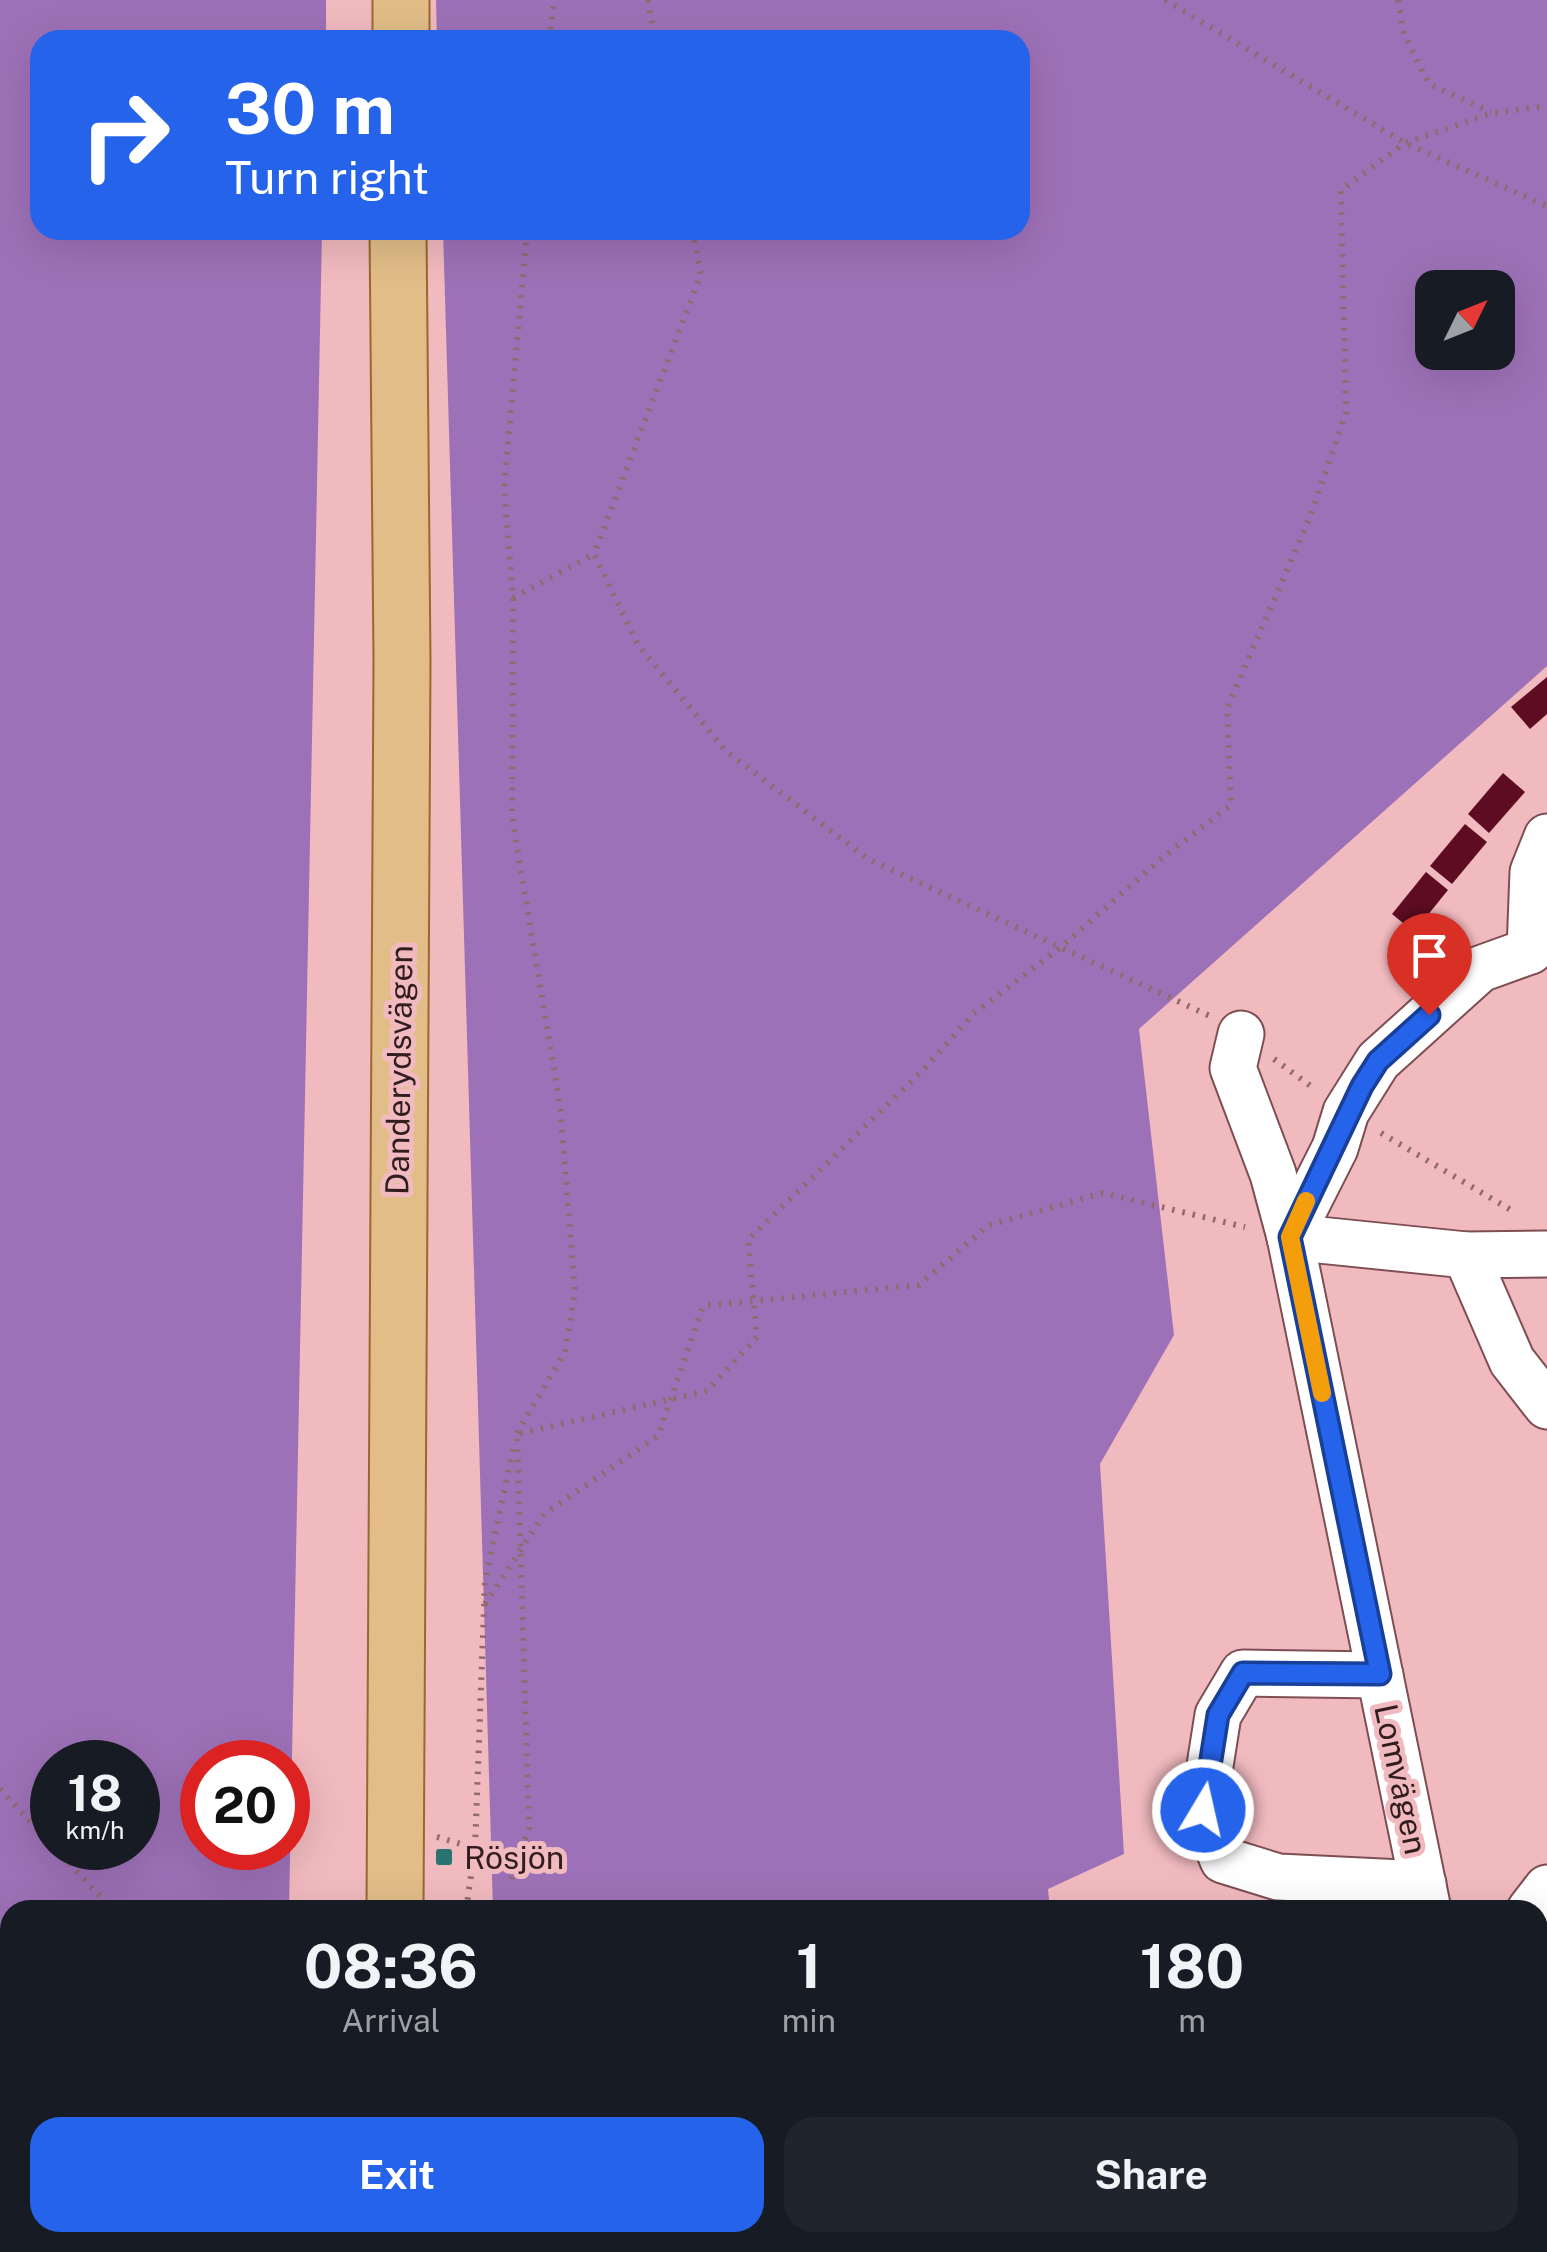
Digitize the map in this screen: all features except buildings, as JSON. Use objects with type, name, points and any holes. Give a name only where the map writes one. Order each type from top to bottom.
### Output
[{"type":"main road","points":[[401,0],[401,30]]},
{"type":"main road","name":"Danderydsvägen","points":[[394,1900],[402,661],[398,240]]},
{"type":"lane","points":[[1539,1238],[1466,1255],[1290,1237],[1335,1148],[1346,1112],[1378,1061],[1480,969],[1539,958],[1534,872],[1547,837]]},
{"type":"lane","name":"Lomvägen","points":[[1241,1034],[1233,1068],[1273,1174],[1290,1237],[1425,1897]]},
{"type":"lane","points":[[1466,1255],[1512,1361],[1547,1406]]},
{"type":"lane","points":[[1380,1674],[1243,1673],[1218,1715],[1203,1810],[1222,1860],[1278,1877],[1425,1897]]},
{"type":"path","points":[[550,30],[554,0]]},
{"type":"path","points":[[648,0],[654,30]]},
{"type":"path","points":[[1165,0],[1405,143],[1547,206]]},
{"type":"path","points":[[1398,0],[1404,34],[1429,84],[1492,112]]},
{"type":"path","points":[[517,1434],[707,1391],[757,1336],[748,1240],[924,1069],[973,1014],[1061,947],[1162,857],[1231,806],[1227,708],[1310,517],[1346,413],[1340,190],[1405,143],[1492,112],[1547,106]]},
{"type":"path","points":[[467,1900],[474,1848],[485,1580],[517,1434],[565,1352],[575,1292],[560,1106],[512,816],[513,598],[504,488],[526,240]]},
{"type":"path","points":[[513,598],[594,554],[700,274],[694,240]]},
{"type":"path","points":[[594,554],[638,645],[726,751],[868,859],[1200,1010],[1241,1034],[1346,1112],[1539,1238]]},
{"type":"path","points":[[485,1605],[544,1514],[658,1436],[703,1306],[920,1285],[989,1224],[1103,1193],[1290,1237]]},
{"type":"path","points":[[511,1879],[529,1828],[517,1434]]},
{"type":"path","points":[[0,1789],[30,1821]]},
{"type":"path","points":[[76,1870],[104,1900]]},
{"type":"shaded area","points":[[0,0],[326,0],[326,30],[30,30],[30,240],[322,240],[292,1740],[180,1740],[180,1870],[290,1870],[289,1900],[0,1900]]},
{"type":"shaded area","points":[[436,0],[1547,0],[1547,666],[1139,1029],[1174,1335],[1100,1464],[1124,1854],[1048,1889],[1049,1900],[493,1900],[443,240],[1030,240],[1030,30],[437,30]]},
{"type":"slow traffic","points":[[1306,1201],[1290,1237],[1322,1393]]},
{"type":"place","name":"Rösjön","points":[[444,1857]]},
{"type":"route","points":[[1203,1810],[1218,1715],[1243,1673],[1380,1674],[1290,1237],[1335,1148],[1346,1112],[1362,1086],[1378,1061],[1429,1015]]}]
